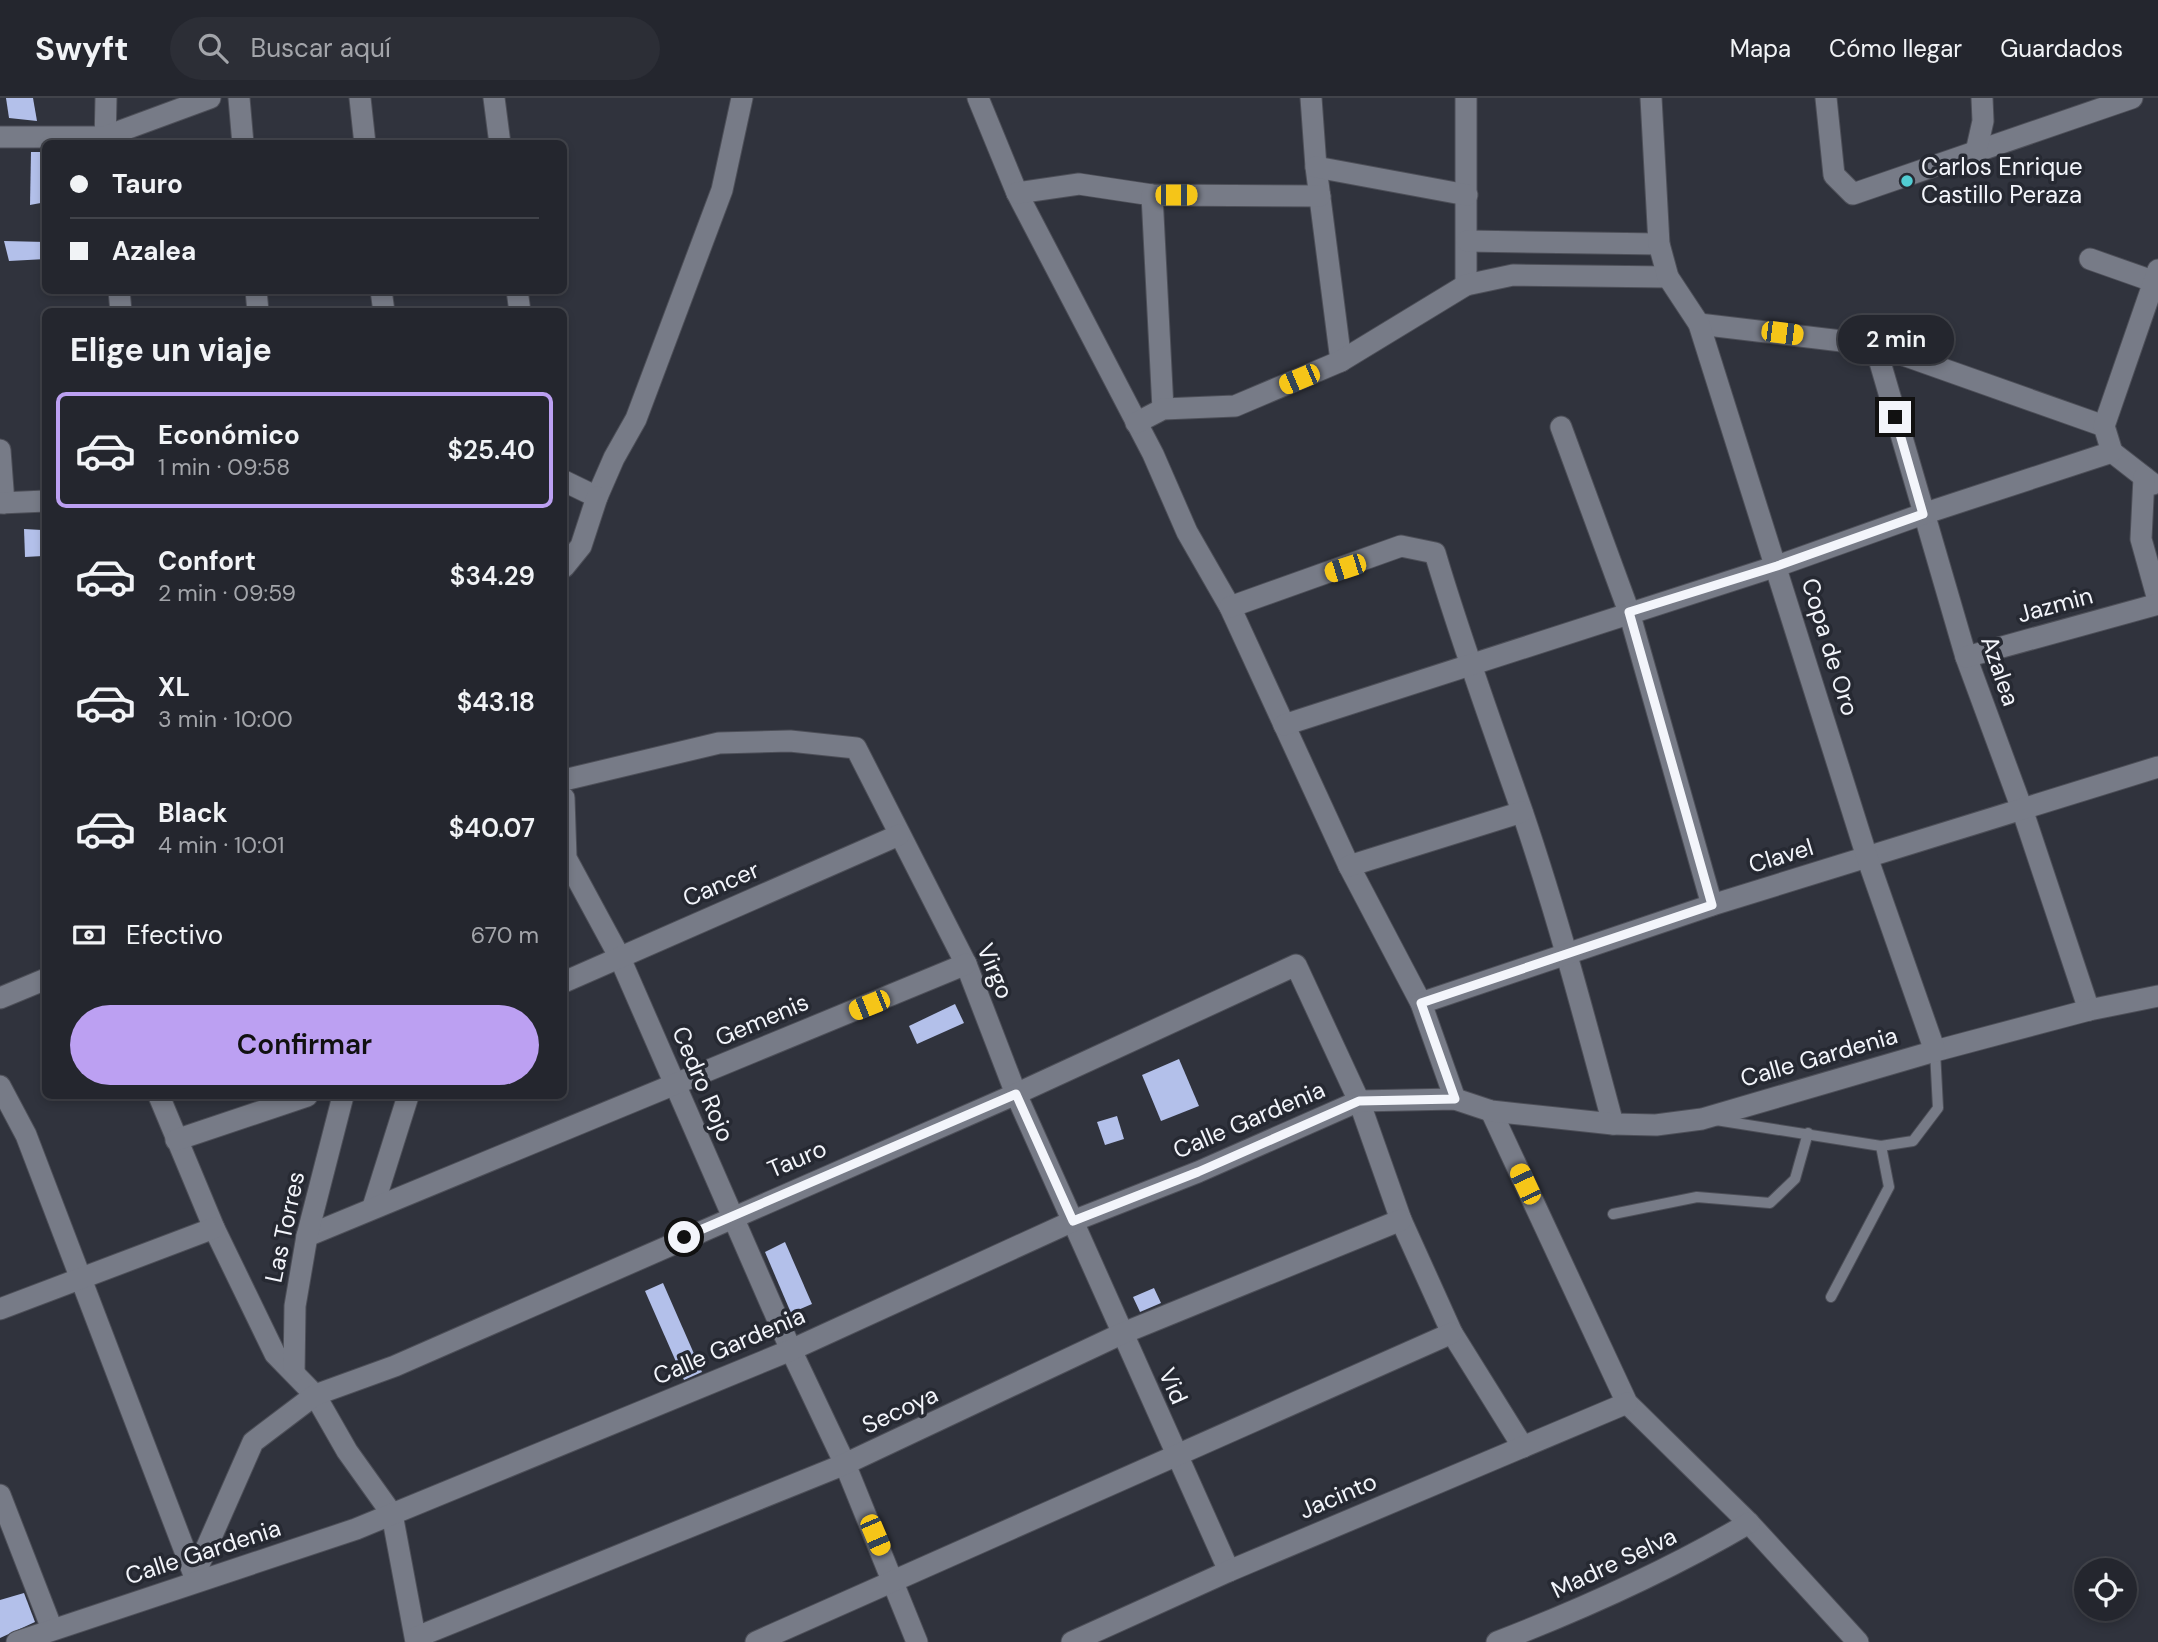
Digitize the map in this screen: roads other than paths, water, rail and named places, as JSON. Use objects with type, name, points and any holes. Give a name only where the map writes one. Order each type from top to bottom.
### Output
[{"type":"street","points":[[104,140],[106,98]]},
{"type":"street","points":[[0,136],[104,140],[210,98]]},
{"type":"street","points":[[239,98],[243,140]]},
{"type":"street","points":[[360,98],[365,140]]},
{"type":"street","points":[[494,98],[499,140]]},
{"type":"street","points":[[567,563],[581,546],[597,497],[614,458],[636,419],[722,190],[742,98]]},
{"type":"street","points":[[978,98],[1017,193],[1153,454],[1187,532],[1230,607],[1349,866],[1421,1003],[1455,1099]]},
{"type":"street","points":[[1311,98],[1316,167],[1341,361]]},
{"type":"street","points":[[1466,98],[1466,285]]},
{"type":"street","name":"Copa de Oro","points":[[1651,98],[1659,244],[1668,277],[1699,324],[1867,857],[1935,1051]]},
{"type":"street","points":[[1826,98],[1834,175],[1853,194],[2132,98]]},
{"type":"street","points":[[1976,152],[1983,121],[1982,98]]},
{"type":"street","points":[[1316,167],[1467,195]]},
{"type":"street","points":[[1017,193],[1079,184],[1152,195],[1321,196]]},
{"type":"street","points":[[1152,195],[1163,410]]},
{"type":"street","points":[[1467,241],[1659,244]]},
{"type":"street","points":[[2090,259],[2157,278],[2104,426],[2112,452],[2151,482],[2141,539],[2158,602]]},
{"type":"street","points":[[1136,424],[1163,410],[1236,406],[1341,361],[1466,285],[1513,275],[1668,277]]},
{"type":"street","points":[[1699,324],[1875,345],[2104,426]]},
{"type":"street","name":"Azalea","points":[[1875,345],[1966,657],[2022,809],[2089,1010]]},
{"type":"street","points":[[1562,427],[1629,612],[1712,905]]},
{"type":"street","points":[[0,450],[2,503],[42,501]]},
{"type":"street","points":[[1284,725],[1777,566],[1923,514],[2112,452]]},
{"type":"street","points":[[567,482],[597,497]]},
{"type":"street","points":[[1230,607],[1401,546],[1435,553],[1468,664],[1522,812],[1567,955],[1613,1124]]},
{"type":"street","name":"Jazmin","points":[[1966,657],[2158,602]]},
{"type":"street","name":"Virgo","points":[[567,779],[719,743],[790,741],[856,748],[966,964],[1016,1094],[1073,1221]]},
{"type":"street","name":"Clavel","points":[[1421,1003],[1712,905],[2158,767]]},
{"type":"street","points":[[1349,866],[1522,812]]},
{"type":"street","name":"Cancer","points":[[567,981],[899,835]]},
{"type":"street","name":"Cedro Rojo","points":[[567,860],[619,957],[791,1350],[845,1464],[895,1581],[917,1642]]},
{"type":"street","name":"Gemenis","points":[[307,1236],[966,964]]},
{"type":"street","name":"Tauro","points":[[315,1395],[395,1366],[732,1216],[1016,1094],[1296,965],[1359,1101]]},
{"type":"street","points":[[0,998],[42,981]]},
{"type":"street","name":"Calle Gardenia","points":[[17,1642],[195,1579],[392,1514],[791,1350],[1073,1221],[1198,1172],[1359,1101],[1455,1099],[1491,1111],[1613,1124],[1657,1125],[1702,1119],[1935,1051],[2089,1010],[2158,996]]},
{"type":"street","points":[[0,1086],[26,1135],[195,1579]]},
{"type":"street","points":[[160,1099],[214,1228],[275,1354],[315,1395],[347,1451],[392,1514],[416,1640]]},
{"type":"street","points":[[176,1140],[298,1099]]},
{"type":"street","name":"Las Torres","points":[[294,1372],[295,1306],[307,1236],[342,1099]]},
{"type":"street","points":[[373,1207],[407,1099]]},
{"type":"street","points":[[1359,1101],[1401,1220],[1452,1333],[1522,1447]]},
{"type":"street","points":[[1491,1111],[1627,1403],[1749,1523],[1858,1642]]},
{"type":"street","name":"Secoya","points":[[416,1640],[845,1464],[1121,1334],[1401,1220]]},
{"type":"street","name":"Vid","points":[[1073,1221],[1121,1334],[1229,1571]]},
{"type":"street","points":[[0,1308],[214,1228]]},
{"type":"street","points":[[756,1642],[1452,1333]]},
{"type":"street","points":[[195,1579],[253,1442],[315,1395]]},
{"type":"street","name":"Jacinto","points":[[1072,1642],[1229,1571],[1627,1403]]},
{"type":"street","points":[[0,1495],[52,1629]]},
{"type":"street","name":"Madre Selva","points":[[1497,1642],[1681,1563],[1749,1523]]},
{"type":"lane","points":[[1702,1119],[1881,1146],[1913,1141],[1938,1108],[1935,1051]]},
{"type":"lane","points":[[1613,1214],[1697,1197],[1770,1203],[1795,1179],[1808,1133]]},
{"type":"lane","points":[[1831,1297],[1889,1187],[1881,1146]]},
{"type":"place","name":"Carlos Enrique Castillo Peraza","points":[[1907,181]]}]
